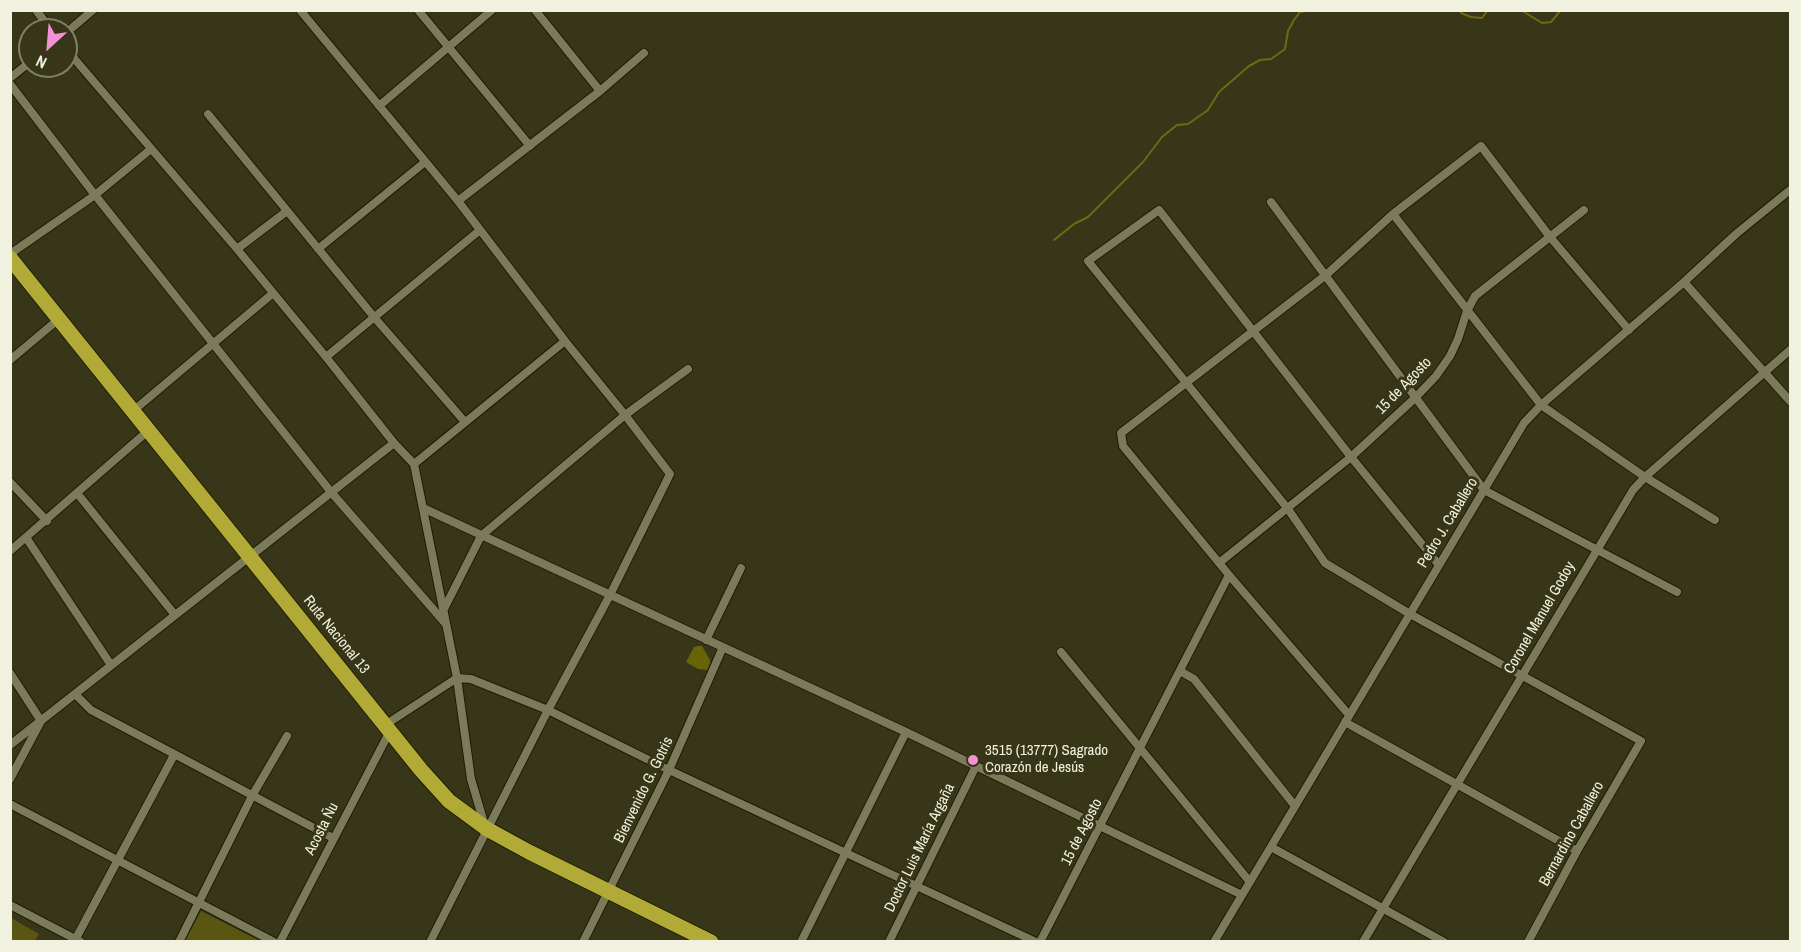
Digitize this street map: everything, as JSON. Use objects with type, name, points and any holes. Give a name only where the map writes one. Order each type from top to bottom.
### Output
[{"type":"highway","name":"Ruta Nacional 13","points":[[10,256],[387,728],[449,801],[486,829],[609,893],[711,942]]},
{"type":"street","points":[[78,23],[93,10]]},
{"type":"street","points":[[300,10],[458,201],[670,474],[610,595],[486,829],[430,942]]},
{"type":"street","points":[[418,10],[530,146]]},
{"type":"street","points":[[379,106],[492,10]]},
{"type":"street","points":[[535,10],[600,92]]},
{"type":"street","points":[[458,201],[600,92],[644,53]]},
{"type":"street","points":[[78,63],[237,249],[394,443],[414,464],[457,678],[471,778],[486,829]]},
{"type":"street","points":[[10,84],[95,195],[331,492],[447,625]]},
{"type":"street","points":[[208,114],[374,317],[465,422]]},
{"type":"street","points":[[1577,851],[1347,719],[1124,446],[1121,433],[1326,274],[1393,213],[1481,146],[1550,237],[1629,330]]},
{"type":"street","points":[[10,256],[95,195],[151,149]]},
{"type":"street","points":[[318,249],[425,162]]},
{"type":"street","name":"Pedro J. Caballero","points":[[1214,942],[1524,423],[1541,405],[1744,227],[1791,190]]},
{"type":"street","points":[[1271,202],[1484,490],[1677,592]]},
{"type":"street","points":[[1439,566],[1159,210],[1088,261],[1288,509],[1325,562],[1410,614],[1522,676]]},
{"type":"street","name":"15 de Agosto","points":[[1219,563],[1351,457],[1415,398],[1436,376],[1450,356],[1475,296],[1584,210]]},
{"type":"street","points":[[237,249],[287,211]]},
{"type":"street","points":[[1393,213],[1541,405],[1645,477],[1715,520]]},
{"type":"street","points":[[326,357],[480,230]]},
{"type":"street","points":[[1684,282],[1791,401]]},
{"type":"street","points":[[134,411],[273,294]]},
{"type":"street","points":[[10,360],[60,318]]},
{"type":"street","points":[[414,464],[565,341]]},
{"type":"street","name":"Coronel Manuel Godoy","points":[[1363,942],[1633,490],[1791,350]]},
{"type":"street","points":[[444,609],[481,536],[625,415],[688,369]]},
{"type":"street","points":[[10,551],[27,539],[149,430]]},
{"type":"street","points":[[10,745],[394,443]]},
{"type":"street","points":[[10,482],[47,521]]},
{"type":"street","points":[[77,493],[175,615]]},
{"type":"street","points":[[423,508],[906,732],[1242,895]]},
{"type":"street","points":[[27,539],[111,665]]},
{"type":"street","points":[[706,640],[741,568]]},
{"type":"street","name":"15 de Agosto","points":[[1038,942],[1229,575]]},
{"type":"street","name":"Bienvenido G. Gotris","points":[[583,942],[669,770],[723,647]]},
{"type":"street","points":[[1061,652],[1250,882]]},
{"type":"street","points":[[1180,671],[1194,680],[1295,806]]},
{"type":"street","points":[[10,673],[41,721]]},
{"type":"street","name":"Bernardino Caballero","points":[[1522,676],[1641,741],[1577,851],[1528,942]]},
{"type":"street","points":[[457,678],[471,679],[548,710],[669,770],[1038,942]]},
{"type":"street","name":"Acosta Ñu","points":[[280,942],[387,728],[457,678]]},
{"type":"street","points":[[75,694],[91,710],[333,838]]},
{"type":"street","points":[[10,779],[41,721]]},
{"type":"street","points":[[801,942],[906,732]]},
{"type":"street","points":[[179,942],[252,796],[287,736]]},
{"type":"street","points":[[10,905],[77,941],[117,860],[174,755]]},
{"type":"street","name":"Doctor Luis María Argaña","points":[[888,942],[976,766]]},
{"type":"street","points":[[10,804],[274,942]]},
{"type":"street","points":[[1270,847],[1444,942]]},
{"type":"shaded area","points":[[702,646],[710,660],[707,670],[698,669],[686,662],[694,647]]},
{"type":"shaded area","points":[[201,911],[260,941],[185,941]]},
{"type":"shaded area","points":[[11,918],[39,934],[35,941],[11,941]]},
{"type":"waterway","points":[[1054,240],[1074,224],[1088,217],[1143,162],[1162,137],[1177,125],[1188,124],[1208,110],[1219,92],[1249,66],[1260,60],[1271,59],[1285,49],[1288,31],[1294,20],[1300,12],[1313,10]]},
{"type":"waterway","points":[[1345,10],[1377,10]]},
{"type":"waterway","points":[[1461,10],[1461,13],[1471,17],[1482,18],[1488,10]]},
{"type":"waterway","points":[[1521,10],[1542,23],[1551,22],[1561,10]]},
{"type":"place","name":"3515 (13777) Sagrado Corazón de Jesús","points":[[973,760]]}]
